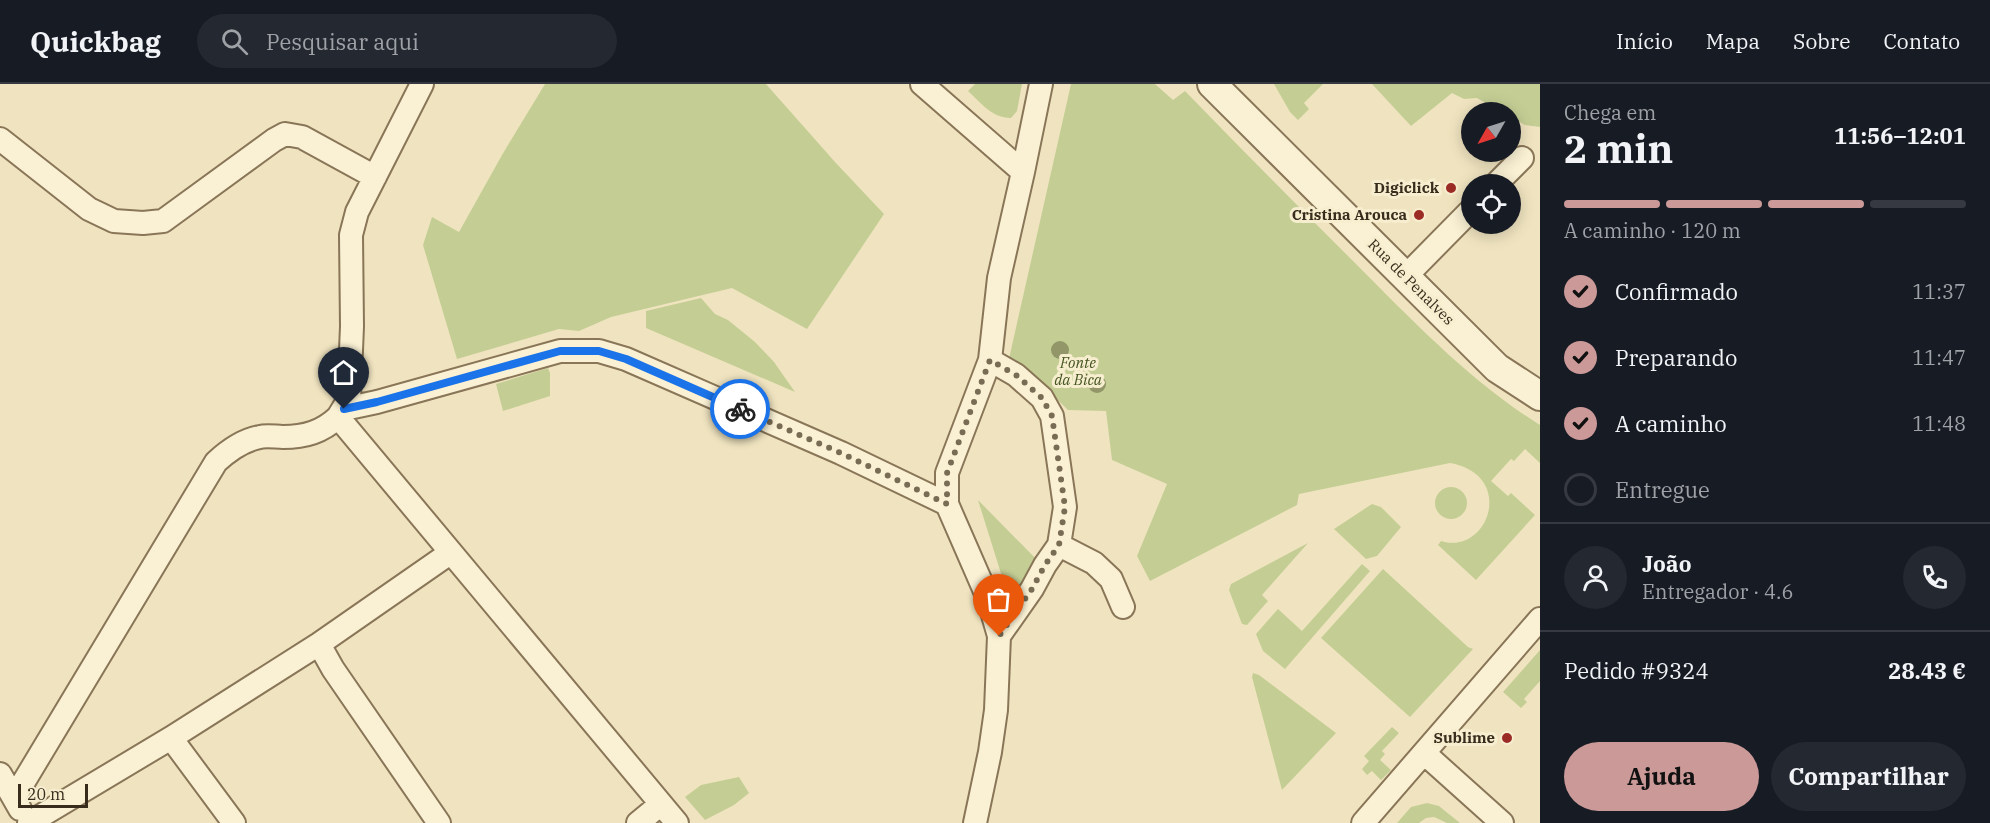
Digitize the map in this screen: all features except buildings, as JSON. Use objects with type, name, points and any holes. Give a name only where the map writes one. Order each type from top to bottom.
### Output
[{"type":"street","points":[[14,798],[216,462],[229,450],[261,436],[286,437],[326,429],[341,413],[349,399],[352,326],[351,235],[357,212],[423,84]]},
{"type":"street","points":[[922,84],[1023,172]]},
{"type":"street","points":[[975,823],[996,710],[999,636],[988,598],[947,504],[947,473],[990,360],[999,278],[1041,84]]},
{"type":"street","name":"Rua de Penalves","points":[[1212,84],[1497,368],[1540,396]]},
{"type":"street","points":[[0,139],[89,209],[114,221],[143,223],[163,221],[285,134],[302,137],[375,177]]},
{"type":"street","points":[[1506,174],[1522,158]]},
{"type":"street","points":[[1405,277],[1461,220]]},
{"type":"street","points":[[341,413],[560,351],[599,351],[626,359],[830,448],[947,504]]},
{"type":"street","points":[[990,360],[1016,375],[1042,398],[1052,416],[1065,507],[1059,545],[999,636]]},
{"type":"street","points":[[341,413],[450,552],[677,823]]},
{"type":"street","points":[[1059,545],[1094,563],[1111,579],[1123,607]]},
{"type":"street","points":[[0,774],[28,823],[171,738],[319,644],[450,552]]},
{"type":"street","points":[[1363,823],[1540,619]]},
{"type":"street","points":[[319,644],[333,669],[440,823]]},
{"type":"street","points":[[171,738],[234,823]]},
{"type":"street","points":[[1424,753],[1502,823]]},
{"type":"street","points":[[638,823],[661,804]]},
{"type":"green space","points":[[545,84],[766,84],[884,214],[807,329],[732,288],[611,317],[579,331],[559,329],[457,359],[423,245],[432,217],[459,232]]},
{"type":"green space","points":[[975,84],[1022,84],[1017,111],[1011,118],[992,113],[968,91]]},
{"type":"green space","name":"Fonte da Bica","points":[[1071,84],[1155,84],[1173,100],[1185,91],[1422,330],[1490,390],[1540,425],[1540,463],[1525,449],[1514,461],[1511,459],[1491,481],[1508,496],[1511,493],[1535,515],[1476,580],[1438,545],[1441,541],[1458,542],[1472,537],[1482,526],[1488,512],[1489,497],[1483,482],[1471,470],[1450,463],[1299,494],[1297,505],[1150,581],[1137,556],[1167,484],[1112,460],[1106,411],[1068,410],[1027,370],[1008,363]]},
{"type":"green space","points":[[1274,84],[1323,84],[1304,103],[1309,109],[1298,120],[1290,112]]},
{"type":"green space","points":[[1372,84],[1540,84],[1540,127],[1521,123],[1521,102],[1484,102],[1477,98],[1464,99],[1452,93],[1411,126]]},
{"type":"green space","points":[[701,298],[715,314],[728,320],[755,342],[774,362],[795,392],[646,328],[646,311]]},
{"type":"green space","points":[[548,368],[550,396],[503,411],[496,384]]},
{"type":"green space","points":[[1451,487],[1462,492],[1467,503],[1462,514],[1451,519],[1440,514],[1435,503],[1440,492]]},
{"type":"green space","points":[[978,500],[1040,563],[1009,609],[1005,608],[1001,602],[1004,583]]},
{"type":"green space","points":[[1372,504],[1381,507],[1401,527],[1377,556],[1366,559],[1334,529]]},
{"type":"green space","points":[[1308,543],[1262,595],[1268,601],[1247,625],[1242,624],[1229,590],[1231,584]]},
{"type":"green space","points":[[1362,564],[1370,571],[1285,669],[1263,651],[1256,634],[1278,609],[1302,631]]},
{"type":"green space","points":[[1383,569],[1468,647],[1473,649],[1410,717],[1321,638]]},
{"type":"green space","points":[[1540,650],[1540,681],[1524,699],[1527,702],[1521,708],[1503,692]]},
{"type":"green space","points":[[1253,673],[1259,675],[1336,733],[1282,790],[1252,677]]},
{"type":"green space","points":[[1392,727],[1399,733],[1382,751],[1385,754],[1380,760],[1391,770],[1381,780],[1372,771],[1367,775],[1362,769],[1369,761],[1364,756]]},
{"type":"green space","points":[[739,777],[749,793],[734,805],[705,820],[685,797],[701,785]]},
{"type":"green space","points":[[1427,803],[1439,806],[1460,823],[1447,823],[1434,817],[1426,818],[1419,823],[1397,823],[1411,807]]},
{"type":"way so far","points":[[740,409],[841,453],[947,504],[947,473],[990,360],[1016,375],[1029,386],[1042,398],[1052,416],[1065,507],[1059,545],[999,636]]},
{"type":"place","name":"Digiclick","points":[[1451,188]]},
{"type":"place","name":"Cristina Arouca","points":[[1419,215]]},
{"type":"place","name":"Sublime","points":[[1507,738]]},
{"type":"route","points":[[344,409],[560,351],[599,351],[626,359],[740,409]]}]
